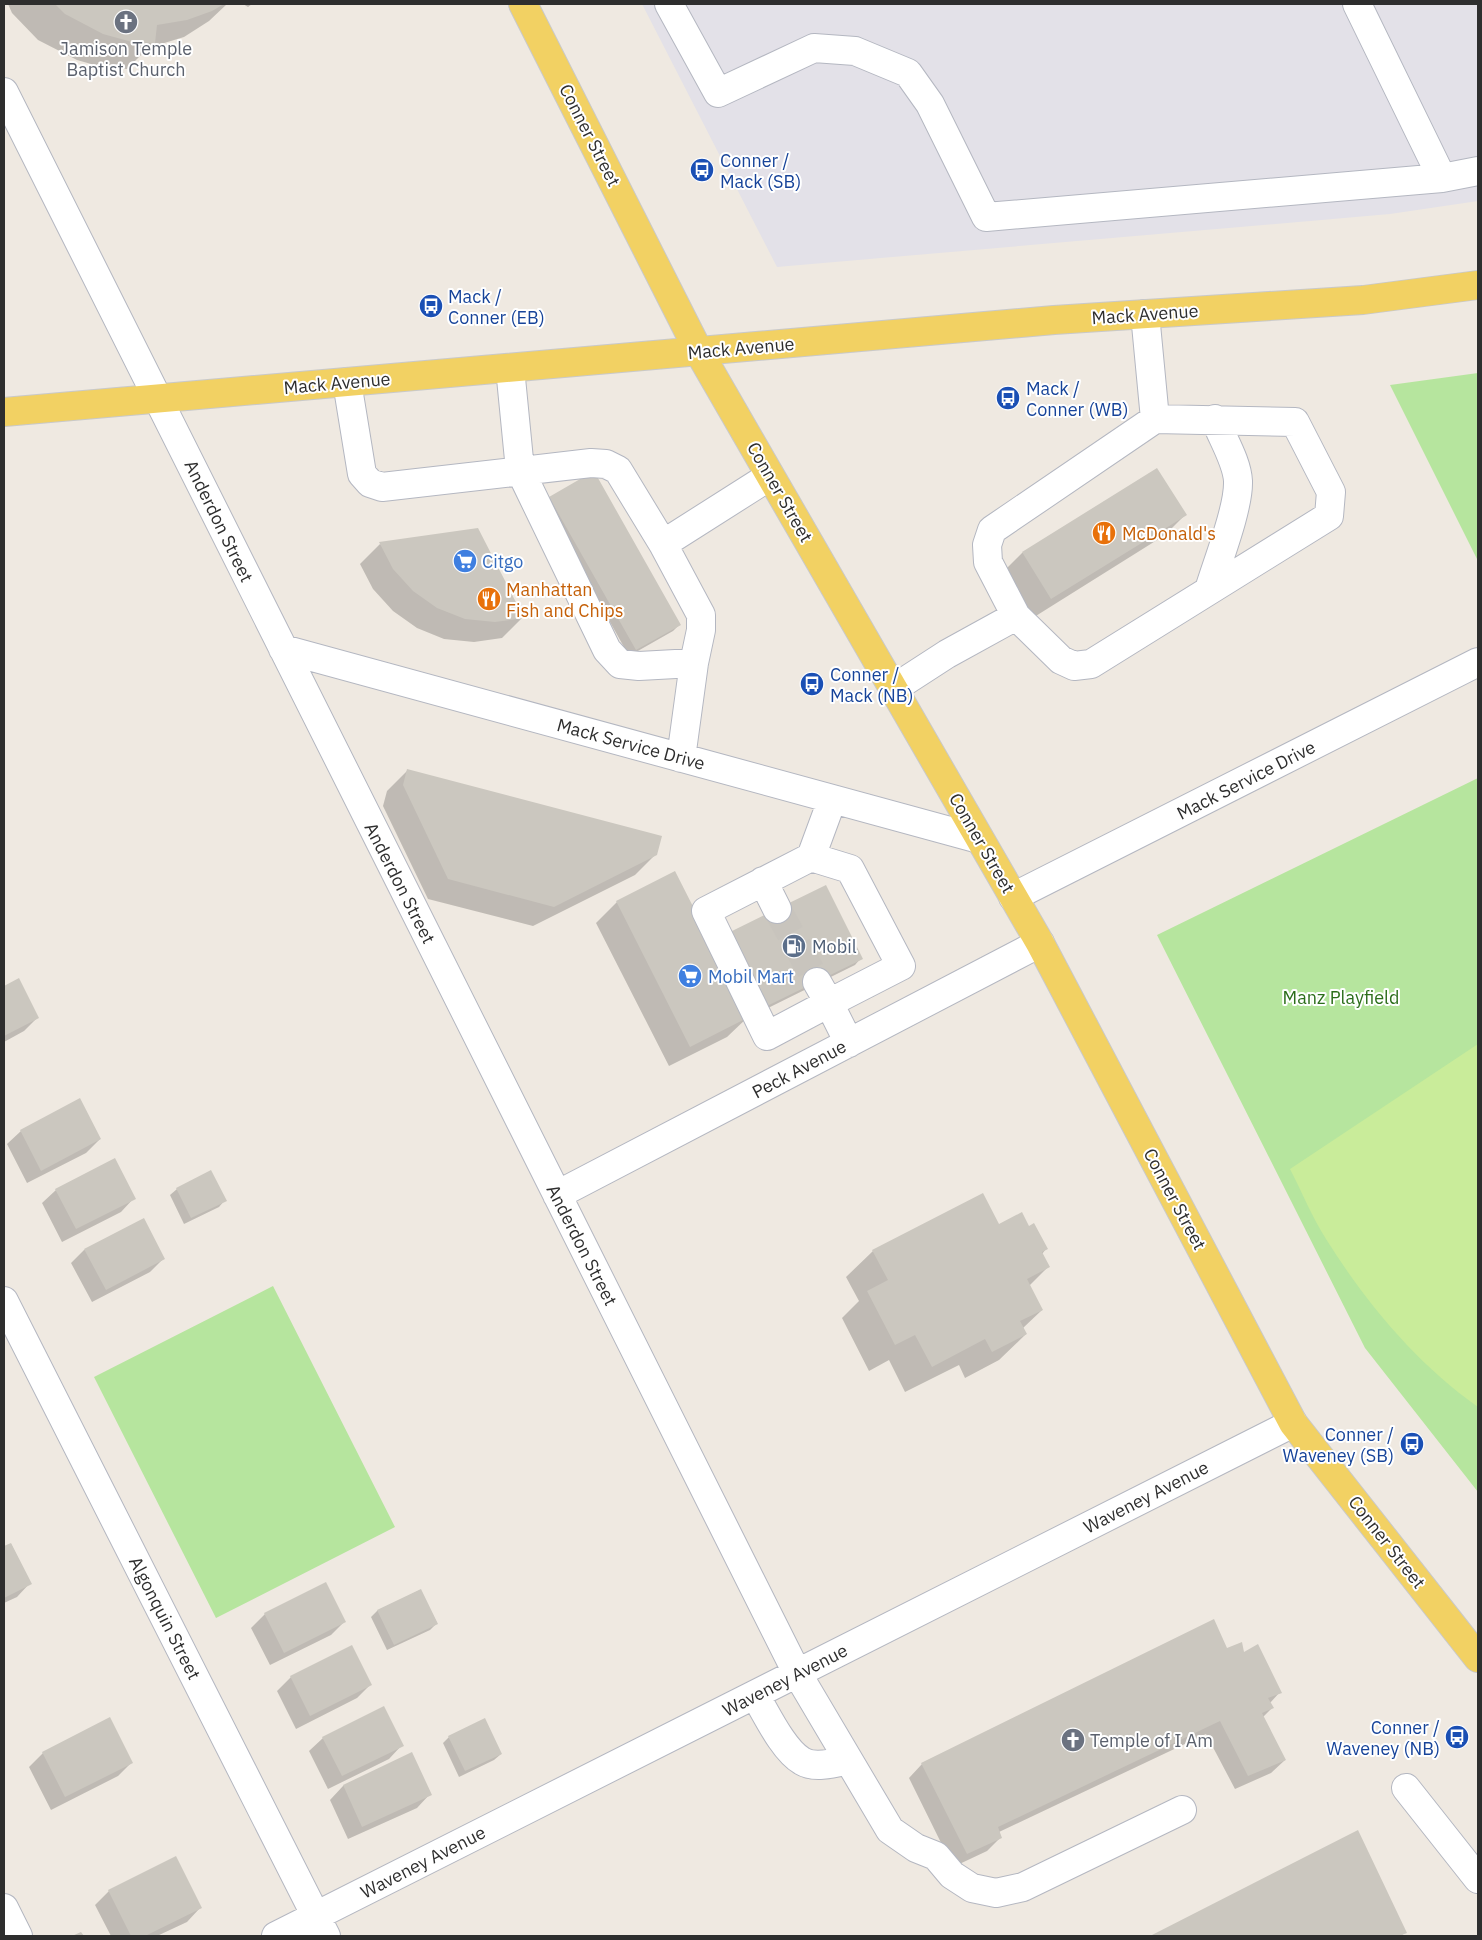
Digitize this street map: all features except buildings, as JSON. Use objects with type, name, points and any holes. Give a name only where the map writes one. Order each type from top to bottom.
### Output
[{"type":"main road","name":"Conner Street","points":[[523,4],[699,352],[1040,943],[1293,1423],[1478,1658]]},
{"type":"main road","name":"Mack Avenue","points":[[4,412],[1145,314],[1363,300],[1478,286]]},
{"type":"street","points":[[669,4],[718,93],[814,48],[855,51],[908,73],[930,104],[986,217],[1442,178],[1478,171]]},
{"type":"street","points":[[1357,4],[1442,178]]},
{"type":"street","name":"Anderdon Street","points":[[4,92],[797,1673],[890,1830],[916,1848],[936,1856],[952,1875],[972,1888],[996,1893],[1023,1887],[1182,1810]]},
{"type":"street","points":[[1145,314],[1155,419]]},
{"type":"street","points":[[510,368],[520,470],[607,650],[620,664],[639,666],[694,664]]},
{"type":"street","points":[[347,382],[362,474],[370,483],[382,488],[591,463],[606,464],[618,470],[663,544],[701,615],[701,630],[694,664],[681,758]]},
{"type":"street","points":[[1155,419],[1215,419],[1295,422],[1331,492],[1328,516],[1091,664],[1074,666],[1062,660],[1016,616],[988,562],[987,545],[992,530],[1155,419]]},
{"type":"street","points":[[1208,590],[1236,501],[1238,481],[1236,471],[1215,419]]},
{"type":"street","points":[[663,544],[770,476]]},
{"type":"street","points":[[893,689],[947,654],[1016,616]]},
{"type":"street","name":"Mack Service Drive","points":[[283,649],[980,839]]},
{"type":"street","name":"Mack Service Drive","points":[[1014,897],[1478,662]]},
{"type":"street","points":[[811,857],[850,869],[901,966],[823,992],[767,1036],[706,911],[811,857],[832,800]]},
{"type":"street","points":[[763,881],[777,909]]},
{"type":"street","name":"Peck Avenue","points":[[557,1196],[1040,943]]},
{"type":"street","points":[[823,992],[848,1043]]},
{"type":"street","name":"Algonquin Street","points":[[4,1301],[321,1926]]},
{"type":"street","name":"Waveney Avenue","points":[[276,1936],[321,1926],[755,1694],[1293,1423]]},
{"type":"street","points":[[755,1694],[788,1748],[803,1762],[824,1765],[848,1760]]},
{"type":"street","points":[[1406,1788],[1478,1879]]},
{"type":"street","points":[[4,1908],[18,1936]]},
{"type":"shaded area","points":[[642,4],[1478,4],[1478,201],[1390,214],[777,267]]},
{"type":"green space","points":[[1478,373],[1478,561],[1390,385]]},
{"type":"green space","name":"Manz Playfield","points":[[1478,778],[1478,1492],[1365,1348],[1157,935]]},
{"type":"green space","points":[[1478,1044],[1478,1407],[1434,1372],[1394,1331],[1376,1309],[1326,1239],[1290,1169]]},
{"type":"green space","points":[[273,1286],[395,1527],[216,1618],[94,1377]]},
{"type":"tunnel","points":[[777,909],[817,982]]},
{"type":"place","name":"Jamison Temple Baptist Church","points":[[126,22]]},
{"type":"place","name":"Conner / Mack (SB)","points":[[702,170]]},
{"type":"place","name":"Mack / Conner (EB)","points":[[431,306]]},
{"type":"place","name":"Mack / Conner (WB)","points":[[1008,398]]},
{"type":"place","name":"McDonald's","points":[[1104,533]]},
{"type":"place","name":"Citgo","points":[[465,561]]},
{"type":"place","name":"Manhattan Fish and Chips","points":[[489,599]]},
{"type":"place","name":"Conner / Mack (NB)","points":[[812,684]]},
{"type":"place","name":"Mobil","points":[[794,946]]},
{"type":"place","name":"Mobil Mart","points":[[690,976]]},
{"type":"place","name":"Conner / Waveney (SB)","points":[[1412,1444]]},
{"type":"place","name":"Conner / Waveney (NB)","points":[[1457,1737]]},
{"type":"place","name":"Temple of I Am","points":[[1073,1740]]}]
